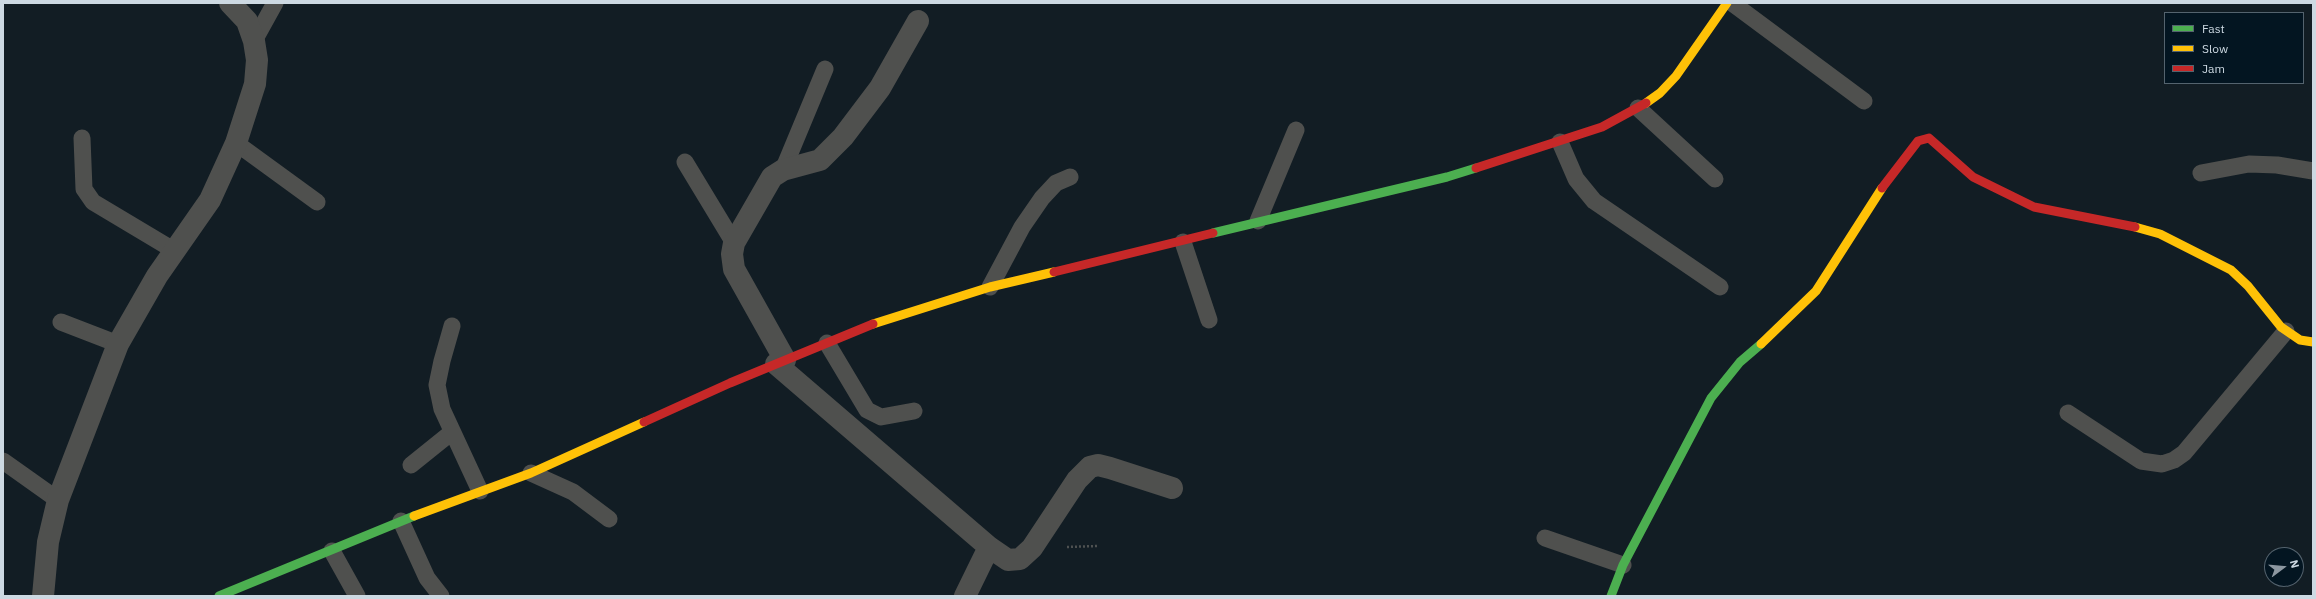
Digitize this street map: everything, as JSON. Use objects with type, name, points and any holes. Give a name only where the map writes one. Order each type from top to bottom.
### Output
[{"type":"street","points":[[43,596],[48,542],[58,500],[118,344],[157,276],[210,200],[236,143],[255,84],[257,60],[254,41],[247,21],[230,3]]},
{"type":"street","points":[[219,596],[332,551],[401,521],[530,473],[781,362],[862,328],[990,286],[1183,242],[1258,221],[1447,177],[1560,142],[1602,127],[1638,108],[1660,93],[1676,76],[1727,3]]},
{"type":"street","points":[[918,21],[880,88],[843,137],[820,160],[783,170],[772,177],[734,243],[732,254],[734,269],[781,362],[989,547],[1008,560],[1020,559],[1032,548],[1077,480],[1090,467],[1098,465],[1110,468],[1172,488]]},
{"type":"street","points":[[1611,596],[1623,565],[1711,398],[1740,362],[1782,326],[1816,290],[1879,192],[1918,141],[1929,138],[1973,177],[2034,207],[2118,222],[2160,234],[2192,248],[2231,270],[2286,331],[2300,340],[2313,342]]},
{"type":"street","points":[[964,596],[989,547]]},
{"type":"lane","points":[[254,41],[275,3]]},
{"type":"lane","points":[[1732,3],[1864,101]]},
{"type":"lane","points":[[783,170],[825,69]]},
{"type":"lane","points":[[1638,108],[1715,179]]},
{"type":"lane","points":[[1258,221],[1296,130]]},
{"type":"lane","points":[[82,138],[84,189],[93,202],[175,251]]},
{"type":"lane","points":[[1560,142],[1576,179],[1594,201],[1720,288]]},
{"type":"lane","points":[[236,143],[317,202]]},
{"type":"lane","points":[[685,162],[734,243]]},
{"type":"lane","points":[[2201,173],[2249,164],[2277,165],[2313,171]]},
{"type":"lane","points":[[990,286],[1022,227],[1042,198],[1056,183],[1070,177]]},
{"type":"lane","points":[[1183,242],[1209,320]]},
{"type":"lane","points":[[61,322],[118,344]]},
{"type":"lane","points":[[452,326],[437,385],[442,409],[480,491]]},
{"type":"lane","points":[[2068,413],[2141,461],[2162,464],[2174,460],[2184,453],[2286,331]]},
{"type":"lane","points":[[827,343],[867,410],[881,417],[914,411]]},
{"type":"lane","points":[[411,465],[452,432]]},
{"type":"lane","points":[[3,461],[58,500]]},
{"type":"lane","points":[[530,473],[573,492],[587,500],[609,518]]},
{"type":"lane","points":[[401,521],[427,578],[442,596]]},
{"type":"lane","points":[[1545,538],[1623,565]]},
{"type":"lane","points":[[332,551],[357,596]]},
{"type":"traffic: fast","points":[[1213,233],[1447,177],[1476,168]]},
{"type":"traffic: fast","points":[[1611,596],[1623,565],[1711,398],[1740,362],[1761,344]]},
{"type":"traffic: fast","points":[[219,596],[414,516]]},
{"type":"traffic: slow","points":[[1646,103],[1660,93],[1676,76],[1727,3]]},
{"type":"traffic: slow","points":[[1761,344],[1816,291],[1882,188]]},
{"type":"traffic: slow","points":[[2135,227],[2160,234],[2231,270],[2248,286],[2281,327],[2300,340],[2313,342]]},
{"type":"traffic: slow","points":[[873,324],[990,287],[1054,272]]},
{"type":"traffic: slow","points":[[414,516],[531,473],[644,422]]},
{"type":"traffic: jam","points":[[1476,168],[1602,127],[1646,103]]},
{"type":"traffic: jam","points":[[1882,188],[1918,141],[1929,138],[1973,177],[2034,207],[2135,227]]},
{"type":"traffic: jam","points":[[1054,272],[1213,233]]},
{"type":"traffic: jam","points":[[644,422],[730,383],[873,324]]}]
